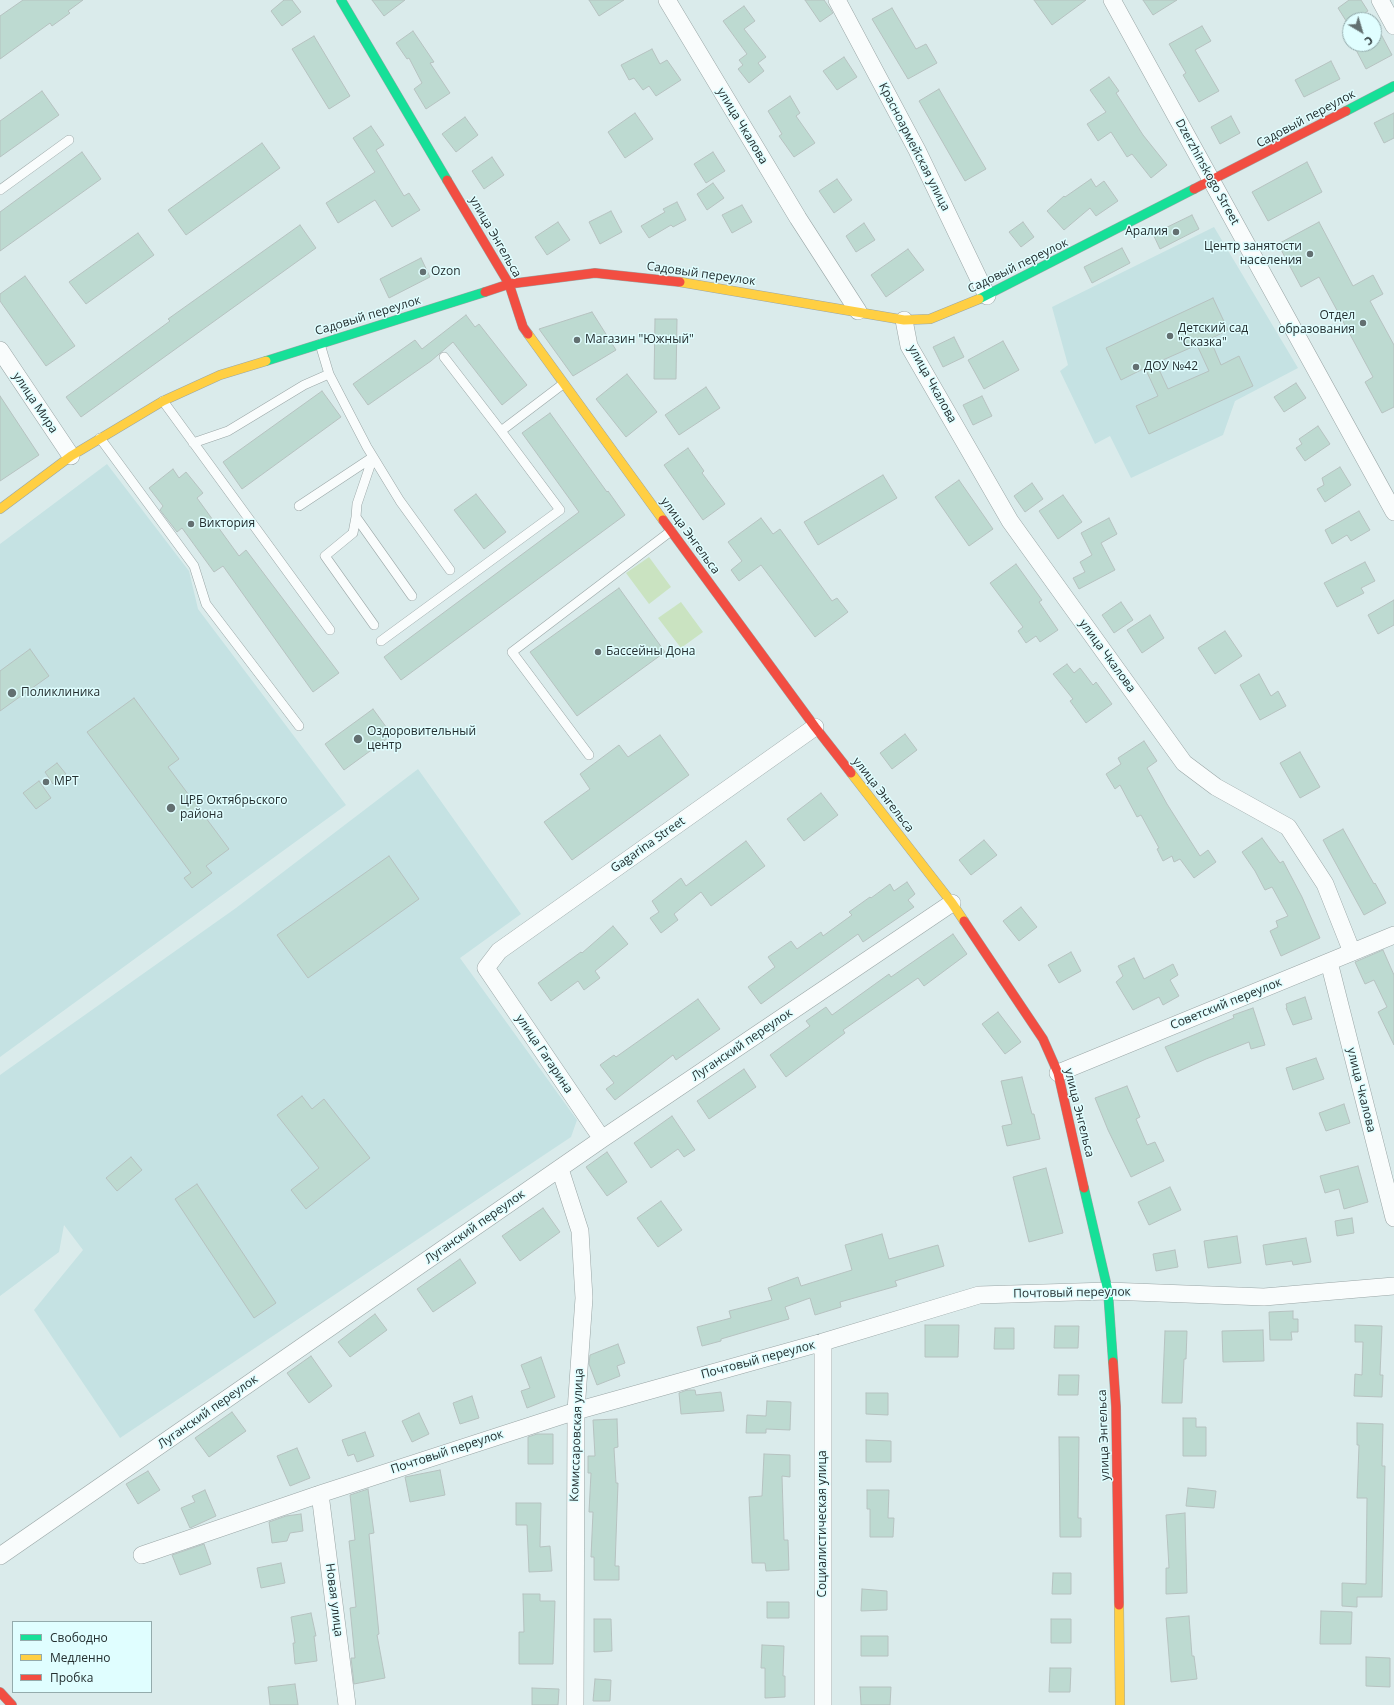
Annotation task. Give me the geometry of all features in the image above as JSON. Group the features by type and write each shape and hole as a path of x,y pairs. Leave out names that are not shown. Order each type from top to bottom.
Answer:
{"street":[{"name":"улица Энгельса","path":"340,0 509,284 523,326 563,384 815,727 952,903 1043,1039 1058,1074 1108,1292 1116,1407 1120,1705"},
{"name":"улица Чкалова","path":"667,0 798,218 858,311"},
{"name":"Красноармейская улица","path":"837,0 917,150 987,296"},
{"name":"Dzerzhinskogo Street","path":"1112,0 1394,512"},
{"path":"1380,0 1394,26"},
{"name":"Садовый переулок","path":"0,509 71,456 100,438 163,401 220,375 509,284 595,273 694,284 904,320 930,319 987,296 1394,86"},
{"name":"улица Чкалова","path":"904,320 909,346 1010,521 1184,763 1216,787 1288,827 1326,884 1352,952"},
{"name":"улица Мира","path":"0,350 71,456"},
{"name":"Gagarina Street","path":"602,1139 486,968 499,951 815,727"},
{"name":"Луганский переулок","path":"0,1556 602,1139 952,903"},
{"name":"Советский переулок","path":"1058,1074 1394,935"},
{"name":"улица Чкалова","path":"1329,962 1394,1218"},
{"name":"Комиссаровская улица","path":"560,1169 580,1231 584,1298 576,1410 575,1705"},
{"name":"Почтовый переулок","path":"142,1555 320,1494 576,1410 823,1342 979,1295 1108,1292 1264,1296 1394,1286"},
{"name":"Социалистическая улица","path":"823,1342 823,1705"},
{"name":"Новая улица","path":"320,1494 347,1705"},
{"path":"0,1692 12,1705"}],"lane":[{"path":"0,190 69,140"},
{"path":"320,344 329,374 373,456 400,501 450,570"},
{"path":"381,641 560,510 444,357"},
{"path":"193,442 228,431 304,385 329,374"},
{"path":"501,431 563,384"},
{"path":"163,401 330,630"},
{"path":"100,438 194,566 206,604 299,726"},
{"path":"299,506 373,456"},
{"path":"373,456 357,504 353,533 325,556 374,625"},
{"path":"356,517 412,596"},
{"path":"589,755 512,652 672,531"}],"shaded area":[{"name":"Детский сад \"Сказка\"","path":"1214,227 1298,368 1235,401 1223,435 1131,478 1110,436 1095,444 1060,371 1068,365 1052,307"},
{"path":"107,464 189,571 198,609 346,805 0,1057 0,544"},
{"path":"418,769 521,914 460,958 577,1120 571,1137 120,1438 34,1310 83,1250 64,1225 59,1252 0,1296 0,1075 236,908"}],"green space":[{"path":"649,557 671,587 649,604 626,573"},
{"path":"681,602 703,632 681,648 658,618"}],"building":[{"path":"23,0 83,0 68,11 70,13 52,26 50,23 0,59 0,16"},
{"path":"284,0 292,0 301,12 282,26 271,11"},
{"path":"372,0 405,0 384,16"},
{"path":"589,0 624,0 599,16"},
{"path":"805,0 824,0 833,13 820,22"},
{"path":"1034,0 1086,0 1052,25"},
{"path":"1143,0 1177,0 1153,15"},
{"path":"1349,0 1361,0 1368,11 1342,12 1342,14 1338,8"},
{"path":"744,6 755,21 744,29 766,57 758,63 764,71 749,83 738,69 743,65 739,60 747,54 723,21"},
{"path":"892,8 916,49 926,44 937,63 908,79 872,19"},
{"path":"1202,26 1211,41 1195,50 1219,91 1199,102 1183,75 1186,73 1169,44"},
{"path":"413,31 434,62 430,63 450,93 426,109 414,89 422,83 409,58 407,59 396,43"},
{"path":"314,36 350,96 329,109 292,49"},
{"path":"1382,36 1392,55 1366,69 1357,52 1382,52"},
{"path":"652,49 660,64 667,60 681,80 656,96 649,86 643,90 634,78 629,80 621,65"},
{"path":"844,57 857,77 837,90 823,71"},
{"path":"1331,61 1340,79 1304,97 1295,80"},
{"path":"1109,77 1119,91 1116,93 1143,135 1167,165 1151,178 1132,154 1127,157 1111,132 1098,141 1087,124 1106,112 1090,90"},
{"path":"939,89 986,169 965,181 919,101"},
{"path":"42,91 59,115 0,157 0,121"},
{"path":"790,96 800,113 796,116 815,143 794,157 779,136 782,134 768,111"},
{"path":"635,113 653,139 625,158 608,132"},
{"path":"1394,113 1394,138 1384,143 1374,123"},
{"path":"1231,116 1240,133 1220,144 1211,127"},
{"path":"465,117 478,135 456,152 442,134"},
{"path":"371,126 384,145 376,150 404,196 409,193 420,210 392,227 375,200 338,223 326,203 375,172 353,138"},
{"path":"262,143 280,168 186,235 168,210"},
{"path":"82,152 101,179 0,251 0,212"},
{"path":"713,152 725,171 706,183 694,164"},
{"path":"492,157 504,175 484,189 472,171"},
{"path":"1307,162 1322,192 1268,221 1252,192"},
{"path":"837,179 852,200 834,213 819,191"},
{"path":"1091,179 1096,187 1104,181 1118,201 1096,216 1090,208 1064,230 1047,211 1064,196 1065,197"},
{"path":"713,183 724,198 707,210 697,194"},
{"path":"677,202 686,220 673,227 671,225 649,238 641,226 665,212 663,209"},
{"path":"742,205 752,222 732,233 722,215"},
{"path":"611,211 622,232 600,244 589,222"},
{"name":"Аралия","path":"1192,215 1199,229 1160,249 1153,234"},
{"path":"558,222 570,240 547,255 535,237"},
{"path":"1023,222 1034,237 1021,247 1009,232"},
{"path":"1319,222 1353,286 1373,275 1383,294 1370,301 1394,345 1394,407 1382,413 1365,382 1373,377 1319,277 1301,287 1278,244"},
{"path":"864,223 875,240 856,252 846,236"},
{"path":"300,225 316,248 81,417 66,397 170,321 168,319"},
{"path":"138,233 154,255 86,304 69,282"},
{"path":"1122,248 1130,263 1092,283 1084,267"},
{"path":"908,249 924,270 886,297 871,275"},
{"path":"421,258 430,277 389,298 380,279"},
{"path":"25,276 75,346 46,366 0,301 0,294"},
{"name":"ДОУ №42","path":"1213,298 1228,330 1210,339 1221,365 1239,356 1253,386 1149,434 1136,406 1158,396 1145,368 1121,380 1106,348","holes":["1197,345 1209,371 1168,389 1156,363"]},
{"name":"Магазин \"Южный\"","path":"592,312 616,350 573,376 539,329"},
{"path":"466,315 475,327 479,324 527,385 502,405 453,342 431,361 368,405 353,384 415,340 422,349"},
{"path":"655,319 677,319 676,379 654,379"},
{"path":"954,337 964,357 943,367 933,347"},
{"path":"1003,341 1019,370 984,389 968,360"},
{"path":"627,374 657,412 626,437 596,399"},
{"path":"1296,383 1306,398 1284,412 1274,397"},
{"path":"706,387 720,408 679,435 665,415"},
{"path":"322,391 341,417 242,489 223,462"},
{"path":"0,396 39,455 0,481"},
{"path":"982,396 992,416 973,425 963,405"},
{"path":"550,413 625,515 401,680 384,657 579,512 522,433"},
{"path":"1318,426 1330,444 1305,461 1296,448 1302,444 1299,439"},
{"path":"688,448 704,471 702,473 725,504 703,520 664,465"},
{"path":"1340,467 1351,485 1325,502 1317,489 1324,485 1322,478"},
{"path":"173,469 179,478 186,472 203,493 197,498 239,556 246,550 339,673 313,692 223,566 214,572 182,528 177,532 160,510 163,506 149,488"},
{"path":"883,475 897,498 818,545 804,522"},
{"path":"959,480 993,529 969,546 935,497"},
{"path":"1032,483 1043,499 1025,512 1014,496"},
{"path":"476,494 506,532 484,549 454,510"},
{"path":"1063,495 1082,522 1058,539 1039,511"},
{"path":"1359,511 1370,530 1351,541 1347,535 1332,544 1325,530"},
{"path":"761,518 773,534 780,529 832,601 837,598 848,612 815,637 761,565 739,581 731,570 742,561 728,542"},
{"path":"1109,518 1117,534 1101,543 1115,570 1079,589 1073,578 1085,572 1080,562 1092,555 1081,533"},
{"path":"1365,562 1375,581 1361,588 1364,593 1337,607 1324,583"},
{"path":"1016,564 1042,600 1039,602 1058,630 1040,642 1036,636 1026,643 1018,631 1023,627 990,583"},
{"name":"Бассейны Дона","path":"619,588 665,652 577,716 530,652"},
{"path":"1394,600 1394,625 1378,634 1368,615"},
{"path":"1121,602 1133,620 1114,633 1102,615"},
{"path":"1150,615 1164,638 1142,653 1127,630"},
{"path":"1225,631 1242,656 1215,674 1198,648"},
{"name":"Поликлиника","path":"30,649 49,676 0,711 0,671"},
{"path":"1067,664 1074,673 1080,668 1093,685 1096,682 1112,704 1086,723 1070,701 1073,699 1053,674"},
{"path":"1259,674 1271,696 1278,691 1286,706 1260,720 1240,685"},
{"name":"ЦРБ Октябрьского района","path":"134,698 179,759 168,767 229,849 206,866 212,873 192,888 184,878 191,873 87,732"},
{"name":"Оздоровительный центр","path":"373,709 392,735 344,770 325,744"},
{"path":"905,734 917,750 892,769 880,753"},
{"path":"660,735 689,775 572,860 544,822 590,789 580,774 619,745 628,757"},
{"path":"1144,741 1157,761 1147,768 1167,804 1200,856 1208,850 1216,862 1194,878 1180,859 1174,862 1172,856 1163,861 1157,849 1159,848 1141,815 1137,817 1120,785 1115,789 1106,774 1121,764 1118,758"},
{"path":"1300,752 1320,787 1300,798 1280,763"},
{"path":"57,763 66,774 53,784 45,772"},
{"path":"39,781 51,798 36,809 23,793"},
{"path":"821,793 838,815 804,841 787,819"},
{"path":"1343,829 1386,903 1364,915 1323,840"},
{"path":"1262,838 1280,863 1283,861 1302,897 1320,938 1281,956 1270,931 1278,927 1276,921 1288,916 1272,887 1265,890 1255,871 1242,852"},
{"path":"984,840 997,855 971,875 959,860"},
{"path":"746,841 765,866 711,906 701,892 674,914 678,920 661,933 650,918 659,912 652,901 681,878 686,886"},
{"path":"389,856 419,899 308,978 277,935"},
{"path":"907,882 915,894 908,900 914,907 863,942 858,934 761,1004 748,987 775,967 768,957 791,941 797,949 821,932 823,936 852,915 849,912 890,884 894,891"},
{"path":"1021,907 1037,927 1019,941 1003,921"},
{"path":"613,926 628,944 595,971 600,978 584,990 578,981 551,1001 538,983 581,952 582,953"},
{"path":"953,934 967,954 924,986 918,978 843,1030 845,1033 786,1077 770,1055 810,1026 806,1021 826,1007 832,1015 889,974 891,977"},
{"path":"1383,950 1394,975 1394,1045 1378,1012 1387,1007 1374,980 1365,984 1355,962"},
{"path":"1071,952 1081,971 1059,983 1048,965"},
{"path":"1134,958 1144,979 1173,964 1178,975 1170,980 1179,996 1163,1005 1159,997 1133,1010 1116,982 1123,976 1118,966"},
{"path":"1305,997 1312,1019 1293,1025 1286,1008 1286,1004"},
{"path":"698,999 720,1029 676,1060 673,1055 615,1100 606,1089 614,1083 600,1065 614,1055 616,1057"},
{"path":"1253,1008 1265,1045 1251,1049 1249,1042 1177,1072 1165,1047 1234,1018 1233,1015"},
{"path":"998,1012 1021,1042 1005,1054 982,1024"},
{"path":"1316,1058 1324,1079 1293,1090 1286,1068"},
{"path":"744,1069 756,1087 709,1119 697,1101"},
{"path":"1022,1077 1032,1114 1034,1114 1040,1139 1007,1146 1002,1126 1012,1124 1001,1081"},
{"path":"1127,1086 1140,1117 1136,1119 1147,1145 1155,1142 1164,1161 1131,1177 1108,1130 1095,1098"},
{"path":"302,1096 312,1109 324,1099 370,1158 306,1209 291,1190 319,1168 277,1115"},
{"path":"1344,1104 1350,1123 1326,1131 1319,1113"},
{"path":"672,1116 695,1150 684,1157 678,1149 651,1168 634,1143"},
{"path":"607,1152 627,1182 607,1196 586,1167"},
{"path":"131,1157 142,1170 117,1191 106,1178"},
{"path":"1358,1166 1368,1202 1344,1209 1339,1189 1325,1193 1320,1176"},
{"path":"1046,1168 1063,1233 1029,1242 1013,1177"},
{"path":"197,1184 276,1303 254,1318 175,1199"},
{"path":"1170,1187 1181,1210 1149,1225 1138,1202"},
{"path":"661,1201 682,1230 658,1247 637,1218"},
{"path":"543,1208 560,1232 520,1261 502,1236"},
{"path":"1352,1218 1354,1233 1337,1236 1335,1221"},
{"path":"882,1234 889,1259 938,1245 944,1266 895,1281 897,1286 840,1302 841,1307 815,1315 810,1298 785,1307 789,1319 702,1346 697,1327 731,1318 729,1311 772,1300 768,1288 798,1277 801,1286 852,1270 845,1245"},
{"path":"1237,1236 1241,1263 1208,1268 1204,1241"},
{"path":"1306,1238 1311,1262 1293,1265 1292,1261 1266,1265 1263,1245"},
{"path":"1175,1250 1178,1267 1156,1271 1153,1254"},
{"path":"460,1259 476,1283 433,1312 417,1289"},
{"path":"1293,1311 1293,1319 1298,1319 1298,1332 1291,1332 1292,1340 1270,1340 1269,1312"},
{"path":"375,1314 387,1330 350,1357 338,1342"},
{"path":"925,1325 959,1325 958,1357 925,1357"},
{"path":"1355,1325 1382,1326 1380,1375 1383,1375 1382,1397 1354,1396 1355,1374 1362,1375 1363,1342 1355,1342"},
{"path":"1055,1326 1079,1326 1078,1348 1054,1348"},
{"path":"995,1328 1014,1328 1014,1349 994,1349"},
{"path":"1263,1330 1264,1361 1223,1362 1222,1331"},
{"path":"1165,1331 1187,1331 1182,1403 1162,1403"},
{"path":"618,1344 625,1363 617,1366 620,1376 597,1385 589,1364 590,1355"},
{"path":"311,1356 332,1386 309,1403 287,1373"},
{"path":"541,1357 555,1397 527,1408 521,1391 530,1388 521,1365"},
{"path":"1059,1375 1079,1375 1078,1395 1058,1395"},
{"path":"687,1390 695,1390 696,1395 721,1392 724,1411 681,1414 679,1393"},
{"path":"866,1393 888,1393 888,1415 866,1414"},
{"path":"472,1396 479,1418 460,1424 453,1403"},
{"path":"767,1401 791,1402 790,1430 766,1429 766,1433 746,1433 747,1415 766,1416"},
{"path":"232,1412 246,1431 209,1457 195,1438"},
{"path":"419,1413 429,1434 412,1442 402,1421"},
{"path":"1183,1418 1196,1418 1196,1427 1206,1427 1206,1456 1183,1456"},
{"path":"617,1419 618,1447 614,1448 616,1483 618,1483 615,1566 619,1566 619,1580 594,1580 594,1557 591,1557 593,1512 589,1512 591,1473 588,1473 588,1456 595,1456 593,1420"},
{"path":"1357,1423 1383,1424 1382,1466 1385,1466 1382,1597 1357,1597 1357,1607 1342,1606 1342,1583 1366,1584 1367,1498 1357,1498 1359,1445 1357,1445"},
{"path":"365,1432 374,1456 357,1462 354,1454 348,1456 342,1440"},
{"path":"537,1434 553,1434 553,1464 528,1464 528,1437"},
{"path":"1059,1437 1079,1437 1078,1518 1081,1518 1081,1537 1060,1537"},
{"path":"866,1440 891,1441 891,1462 866,1462"},
{"path":"297,1448 310,1478 290,1486 277,1456"},
{"path":"764,1454 790,1455 790,1477 782,1476 784,1540 788,1540 789,1570 766,1571 765,1563 752,1563 749,1497 762,1496"},
{"path":"440,1470 445,1495 410,1502 405,1477"},
{"path":"148,1471 160,1490 138,1504 126,1484"},
{"path":"1188,1488 1216,1491 1214,1508 1186,1506"},
{"path":"368,1489 374,1533 369,1534 379,1634 377,1635 385,1678 354,1684 351,1658 355,1658 350,1608 356,1607 349,1541 355,1540 350,1495"},
{"path":"205,1490 216,1516 190,1528 181,1508 195,1502 192,1496"},
{"path":"867,1490 889,1490 888,1518 894,1518 893,1537 870,1537 870,1509 867,1509"},
{"path":"516,1503 541,1503 540,1547 550,1546 552,1571 529,1572 527,1525 516,1525"},
{"path":"1185,1513 1187,1593 1166,1594 1166,1568 1169,1568 1166,1515"},
{"path":"301,1514 303,1531 290,1533 287,1541 272,1543 269,1522 286,1516"},
{"path":"204,1544 211,1564 180,1575 172,1555"},
{"path":"281,1563 285,1583 261,1588 257,1568"},
{"path":"1053,1573 1071,1573 1071,1594 1052,1594"},
{"path":"862,1589 887,1591 887,1610 861,1611"},
{"path":"523,1594 540,1594 540,1601 555,1601 553,1664 519,1664 519,1632 524,1632"},
{"path":"767,1602 789,1602 789,1618 767,1618"},
{"path":"1321,1611 1352,1612 1351,1644 1320,1644"},
{"path":"311,1613 316,1636 314,1636 317,1661 295,1664 293,1643 295,1643 291,1617"},
{"path":"1189,1616 1192,1656 1194,1656 1197,1679 1171,1682 1166,1618"},
{"path":"594,1619 611,1619 612,1651 594,1652"},
{"path":"1051,1619 1071,1619 1071,1643 1051,1643"},
{"path":"861,1636 888,1636 888,1656 861,1656"},
{"path":"762,1645 784,1646 783,1676 785,1676 785,1697 765,1698 765,1668 761,1668"},
{"path":"1366,1657 1390,1658 1390,1687 1366,1686"},
{"path":"1050,1668 1071,1668 1070,1692 1049,1692"},
{"path":"595,1679 611,1680 610,1701 593,1701"},
{"path":"295,1684 298,1705 270,1705 268,1687"},
{"path":"860,1687 891,1687 890,1705 861,1705"},
{"path":"532,1688 559,1689 558,1705 532,1705"}],"traffic: fast":[{"path":"341,0 447,180"},
{"path":"1346,111 1394,86"},
{"path":"979,299 1194,189"},
{"path":"266,361 485,292"},
{"path":"1084,1188 1108,1291 1113,1362"}],"traffic: slow":[{"path":"680,282 904,320 930,319 979,299"},
{"path":"528,334 663,520"},
{"path":"0,509 71,456 163,401 220,375 266,361"},
{"path":"851,773 952,903 964,921"},
{"path":"1119,1605 1120,1705"}],"traffic: jam":[{"path":"1194,189 1346,111"},
{"path":"447,180 509,284 523,327 528,334"},
{"path":"485,292 509,284 595,273 680,282"},
{"path":"663,520 815,727 851,773"},
{"path":"964,921 1043,1039 1058,1073 1084,1188"},
{"path":"1113,1362 1116,1407 1119,1605"},
{"path":"0,1692 12,1705"}],"place":[{"name":"Аралия","path":"1176,232"},
{"name":"Центр занятости населения","path":"1310,254"},
{"name":"Ozon","path":"423,272"},
{"name":"Отдел образования","path":"1363,323"},
{"name":"Детский сад \"Сказка\"","path":"1170,336"},
{"name":"Магазин \"Южный\"","path":"577,340"},
{"name":"ДОУ №42","path":"1136,367"},
{"name":"Виктория","path":"191,524"},
{"name":"Бассейны Дона","path":"598,652"},
{"name":"Поликлиника","path":"12,693"},
{"name":"Оздоровительный центр","path":"358,739"},
{"name":"МРТ","path":"46,782"},
{"name":"ЦРБ Октябрьского района","path":"171,808"}]}
